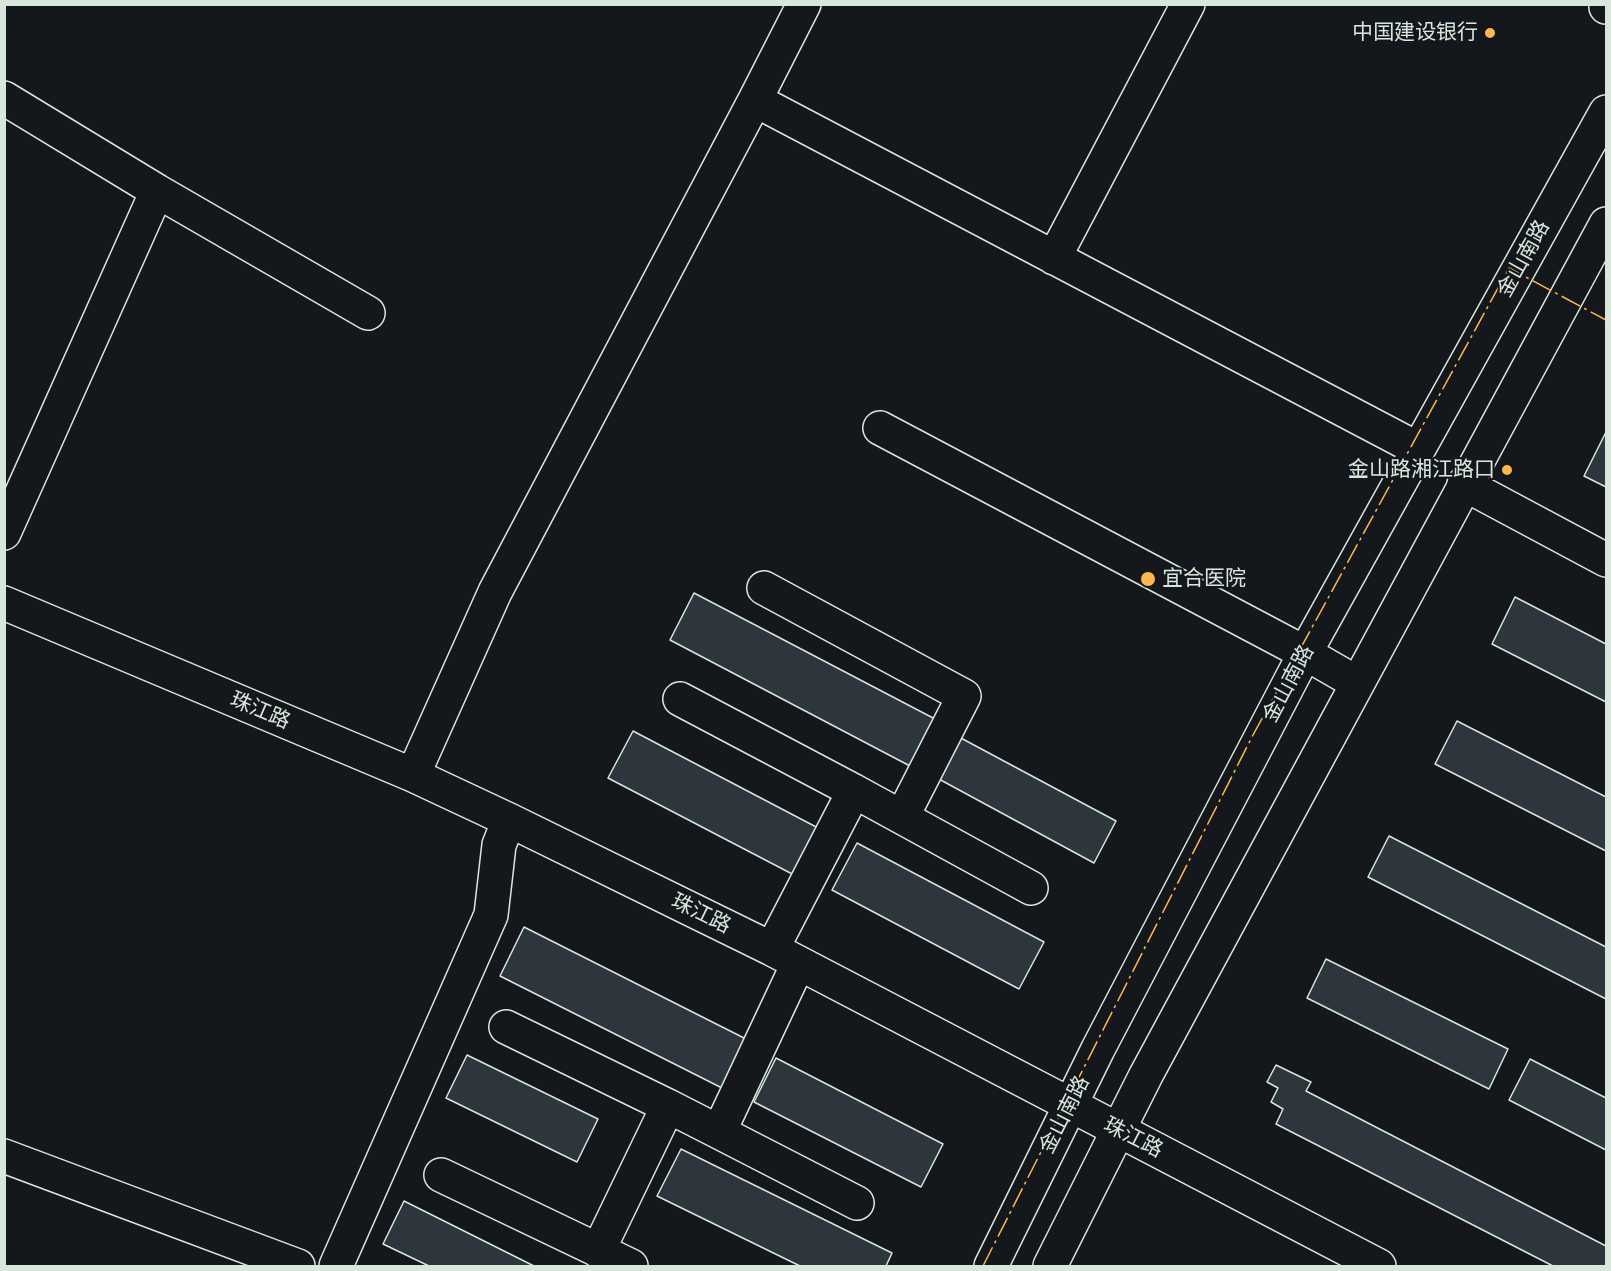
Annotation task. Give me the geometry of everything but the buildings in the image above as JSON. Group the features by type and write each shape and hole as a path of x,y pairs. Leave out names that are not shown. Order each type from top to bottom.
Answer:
{"street":[{"path":"413,775 495,592 804,4"},
{"path":"1054,258 1188,4"},
{"path":"4,98 157,191 368,313"},
{"path":"754,100 1418,449"},
{"name":"金山南路","path":"991,1266 1070,1106 1305,653 1605,112"},
{"path":"4,533 157,191"},
{"path":"1050,1266 1117,1130 1606,224"},
{"path":"880,428 1305,653 1357,683"},
{"path":"1464,484 1606,560"},
{"path":"764,588 964,696 902,817"},
{"name":"珠江路","path":"4,603 413,775 509,820 785,956 1379,1266"},
{"path":"680,699 854,790 1031,888"},
{"path":"718,1132 785,956 854,790"},
{"path":"336,1266 490,915 499,845 509,820"},
{"path":"506,1027 668,1106 857,1203"},
{"path":"598,1251 668,1106"},
{"path":"4,1156 284,1264"},
{"path":"441,1175 631,1266"}],"power":[{"path":"983,1266 1253,735 1509,268 1606,320"}],"place":[{"name":"中国建设银行","path":"1490,33"},
{"name":"金山路湘江路口","path":"1507,470"},
{"name":"宜合医院","path":"1148,579"}]}
